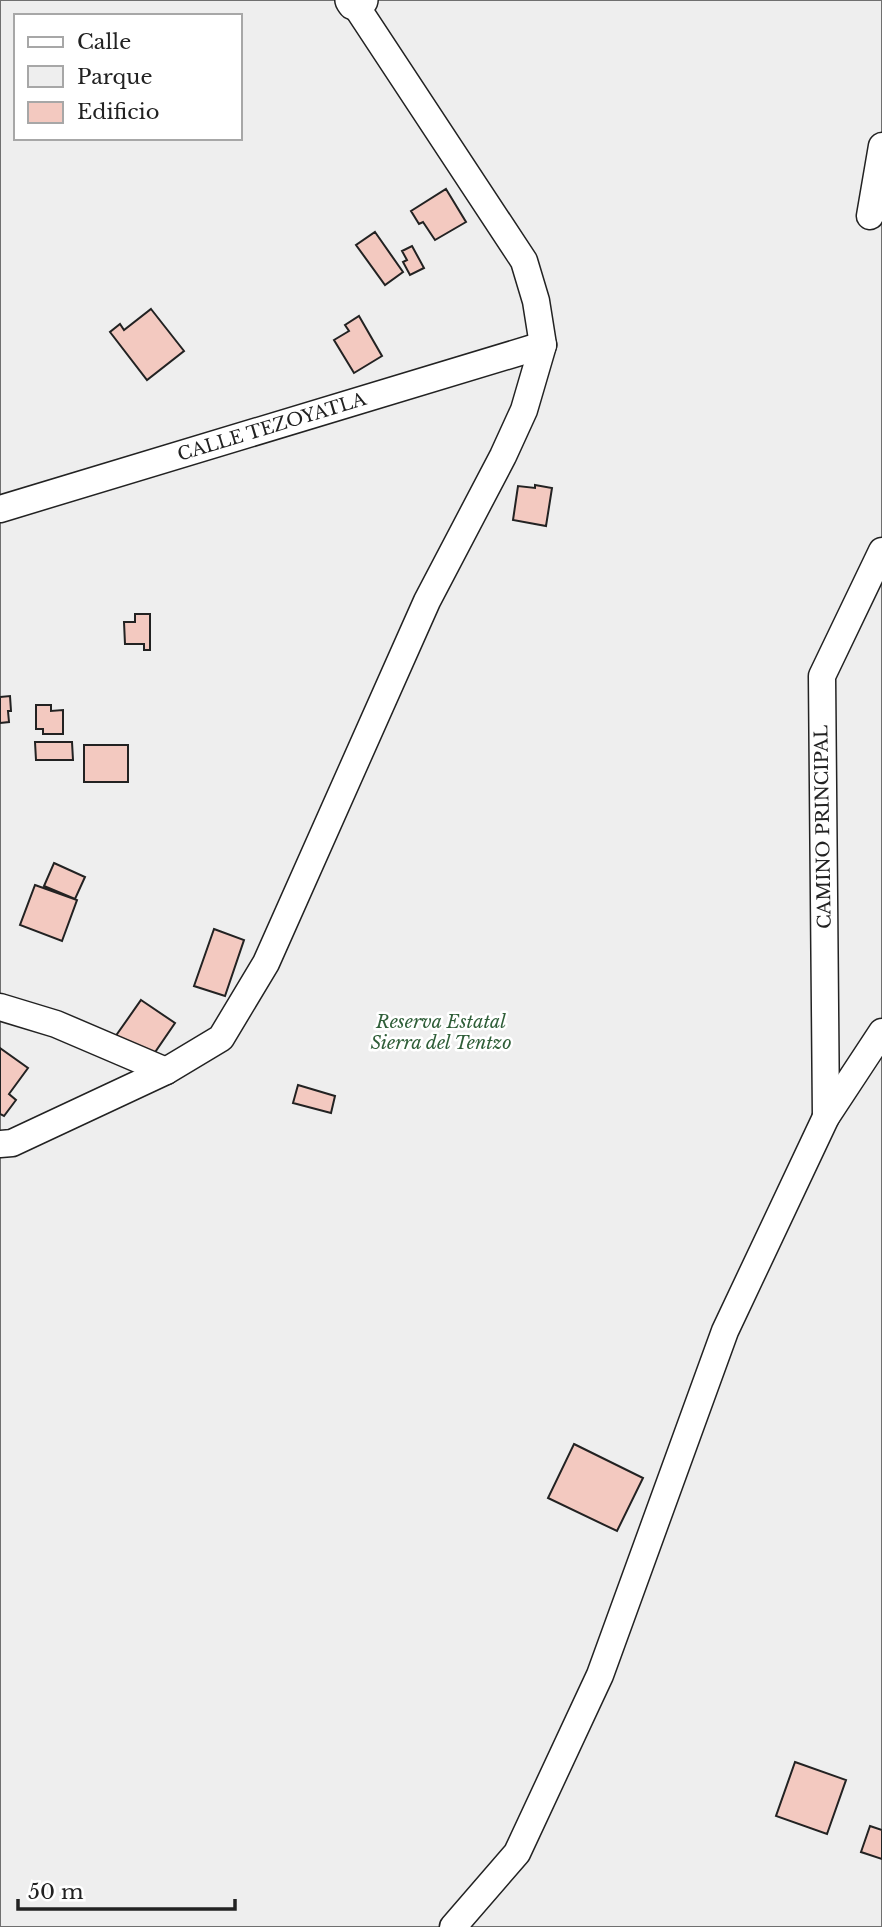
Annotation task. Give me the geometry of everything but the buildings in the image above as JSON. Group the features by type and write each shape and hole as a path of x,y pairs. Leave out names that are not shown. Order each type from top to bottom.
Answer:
{"street":[{"path":"0,1144 12,1143 166,1071 222,1038 266,963 428,601 524,410 543,345 536,301 524,261 356,1"},
{"path":"870,216 882,146"},
{"name":"CALLE TEZOYATLA","path":"0,509 543,345"},
{"name":"CAMINO PRINCIPAL","path":"826,1117 822,676 882,551"},
{"path":"0,1007 56,1024 166,1071"},
{"path":"453,1927 517,1853 600,1675 725,1331 826,1117 882,1032"}],"green space":[{"name":"Reserva Estatal Sierra del Tentzo","path":"0,0 882,0 882,1927 0,1927"}]}
